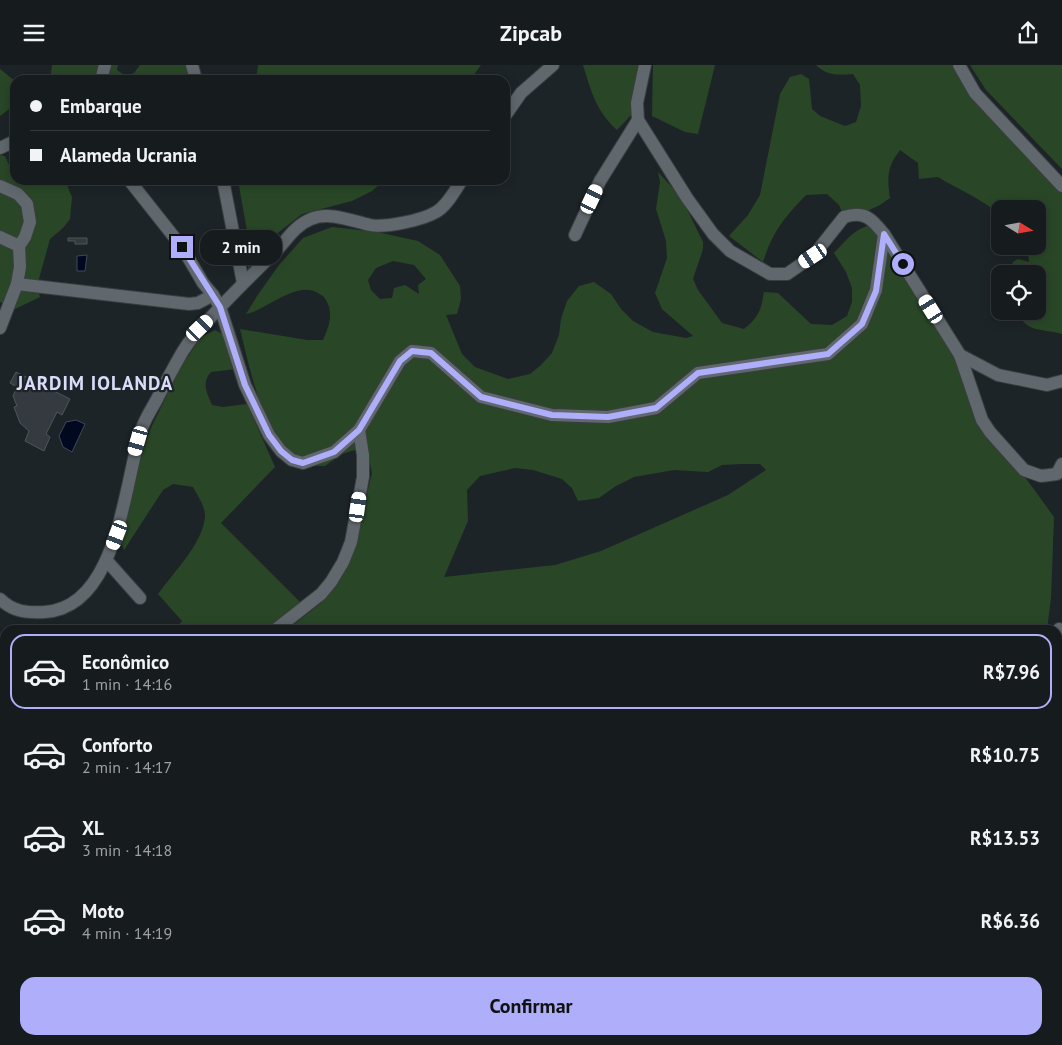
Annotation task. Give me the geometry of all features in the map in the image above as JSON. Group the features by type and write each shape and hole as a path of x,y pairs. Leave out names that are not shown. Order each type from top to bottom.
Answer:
{"street":[{"path":"510,109 522,93 553,65"},
{"path":"645,65 637,103 638,121 687,198 713,234 730,251 770,274 787,274 813,256 844,217 863,215 873,221 884,234 960,355 982,420 990,433 1024,470 1042,477 1057,474 1062,464"},
{"path":"959,65 975,93 1062,186"},
{"path":"575,235 600,181 638,121"},
{"path":"133,185 182,247 203,283 220,307 245,385 269,435 281,451 292,460 303,463 334,452 359,430 400,361 412,351 431,353 481,397 552,415 608,417 656,408 698,373 828,354 862,324 876,291 884,234"},
{"path":"224,185 243,283"},
{"path":"0,599 17,611 28,613 51,611 72,604 89,588 107,561 117,535 143,425 184,349 200,328 278,248 292,231 311,219 327,216 373,225 393,224 419,219 436,212 446,203 459,185"},
{"path":"0,186 18,193 27,204 30,221 25,237 19,246 20,267 17,284 0,328"},
{"path":"0,237 19,246"},
{"path":"17,284 189,304 198,303 213,295"},
{"path":"960,355 998,375 1047,385 1062,381"},
{"path":"281,625 321,594 343,563 351,542 363,477 363,455 359,430"},
{"path":"107,561 140,597"}],"green space":[{"path":"52,65 118,65 117,70 124,75 51,75"},
{"path":"140,65 188,65 191,75 129,75 134,73"},
{"path":"258,65 481,65 474,75 257,75"},
{"path":"583,65 638,65 639,70 632,114 617,130 599,108"},
{"path":"653,65 715,65 698,134 685,132 652,116"},
{"path":"816,65 953,65 1062,193 1062,334 1035,329 1022,320 1046,320 1046,265 1012,265 1018,259 1029,262 1028,255 1046,255 1046,200 991,200 991,208 938,177 919,179 918,163 900,150 890,167 888,184 890,198 880,205 846,221 839,205 827,194 806,195 780,225 763,262 729,236 748,215 760,195 780,94 790,77 801,74 809,79 812,109 820,116 845,126 856,122 861,106 860,85 853,74 829,73"},
{"path":"970,65 1062,65 1062,169 986,90"},
{"path":"0,69 10,77 10,109 0,116"},
{"path":"0,155 5,156 10,167 10,185 67,185 72,197 70,219 50,239 37,286 40,297 15,309 0,302"},
{"path":"658,172 681,197 703,242 703,249 693,279 698,290 722,323 744,329 753,321 758,313 764,292 778,293 811,324 832,325 847,316 852,302 852,288 846,272 834,253 858,230 878,223 910,263 951,348 983,431 1025,477 1054,517 1051,598 1048,625 293,625 321,603 345,571 353,550 372,473 368,454 358,449 342,454 325,466 316,466 294,457 281,444 262,407 240,329 307,340 323,340 329,325 330,310 324,297 309,290 291,293 246,314 279,265 303,238 332,227 377,232 418,241 440,255 460,286 461,299 457,314 446,315 462,354 475,367 508,379 530,374 552,353 559,335 561,319 567,301 579,286 594,282 611,294 621,309 633,321 653,332 686,338 693,336 662,309 655,293 667,258 666,241 656,209 660,182","holes":["393,261 414,265 426,279 418,285 419,294 405,285 394,288 392,298 380,299 371,290 368,280 376,268","760,464 766,470 728,495 601,551 555,565 444,577 468,521 467,490 480,476 515,468 533,470 562,479 572,488 578,501 599,498 616,486 634,477 674,470 708,472 722,465"]},
{"path":"239,185 379,185 372,191 352,201 302,214 274,236 248,269 247,231"},
{"path":"215,330 226,336 236,369 211,372 208,376 206,388 212,405 223,407 247,404 275,467 221,523 300,602 274,625 179,625 182,621 158,594 194,546 204,525 204,508 193,487 173,484 163,490 124,550 121,543 137,469 150,430 179,370 201,337"}],"water":[{"path":"87,255 85,271 77,271 77,256"},
{"path":"76,420 85,424 72,452 63,447 59,436 66,422"}],"building":[{"path":"68,238 87,238 87,244 75,244 75,241 68,241"},
{"path":"16,372 70,399 62,415 57,412 46,434 50,437 44,451 25,441 29,431 20,423 14,407 17,406 13,396 17,387 10,383"}],"district":[{"name":"JARDIM IOLANDA","path":"95,383"}],"route":[{"path":"182,247 203,283 220,307 245,385 269,435 281,451 292,460 303,463 334,452 359,430 400,361 412,351 431,353 481,397 552,415 608,417 656,408 698,373 828,354 862,324 876,291 884,234 903,264"}]}
